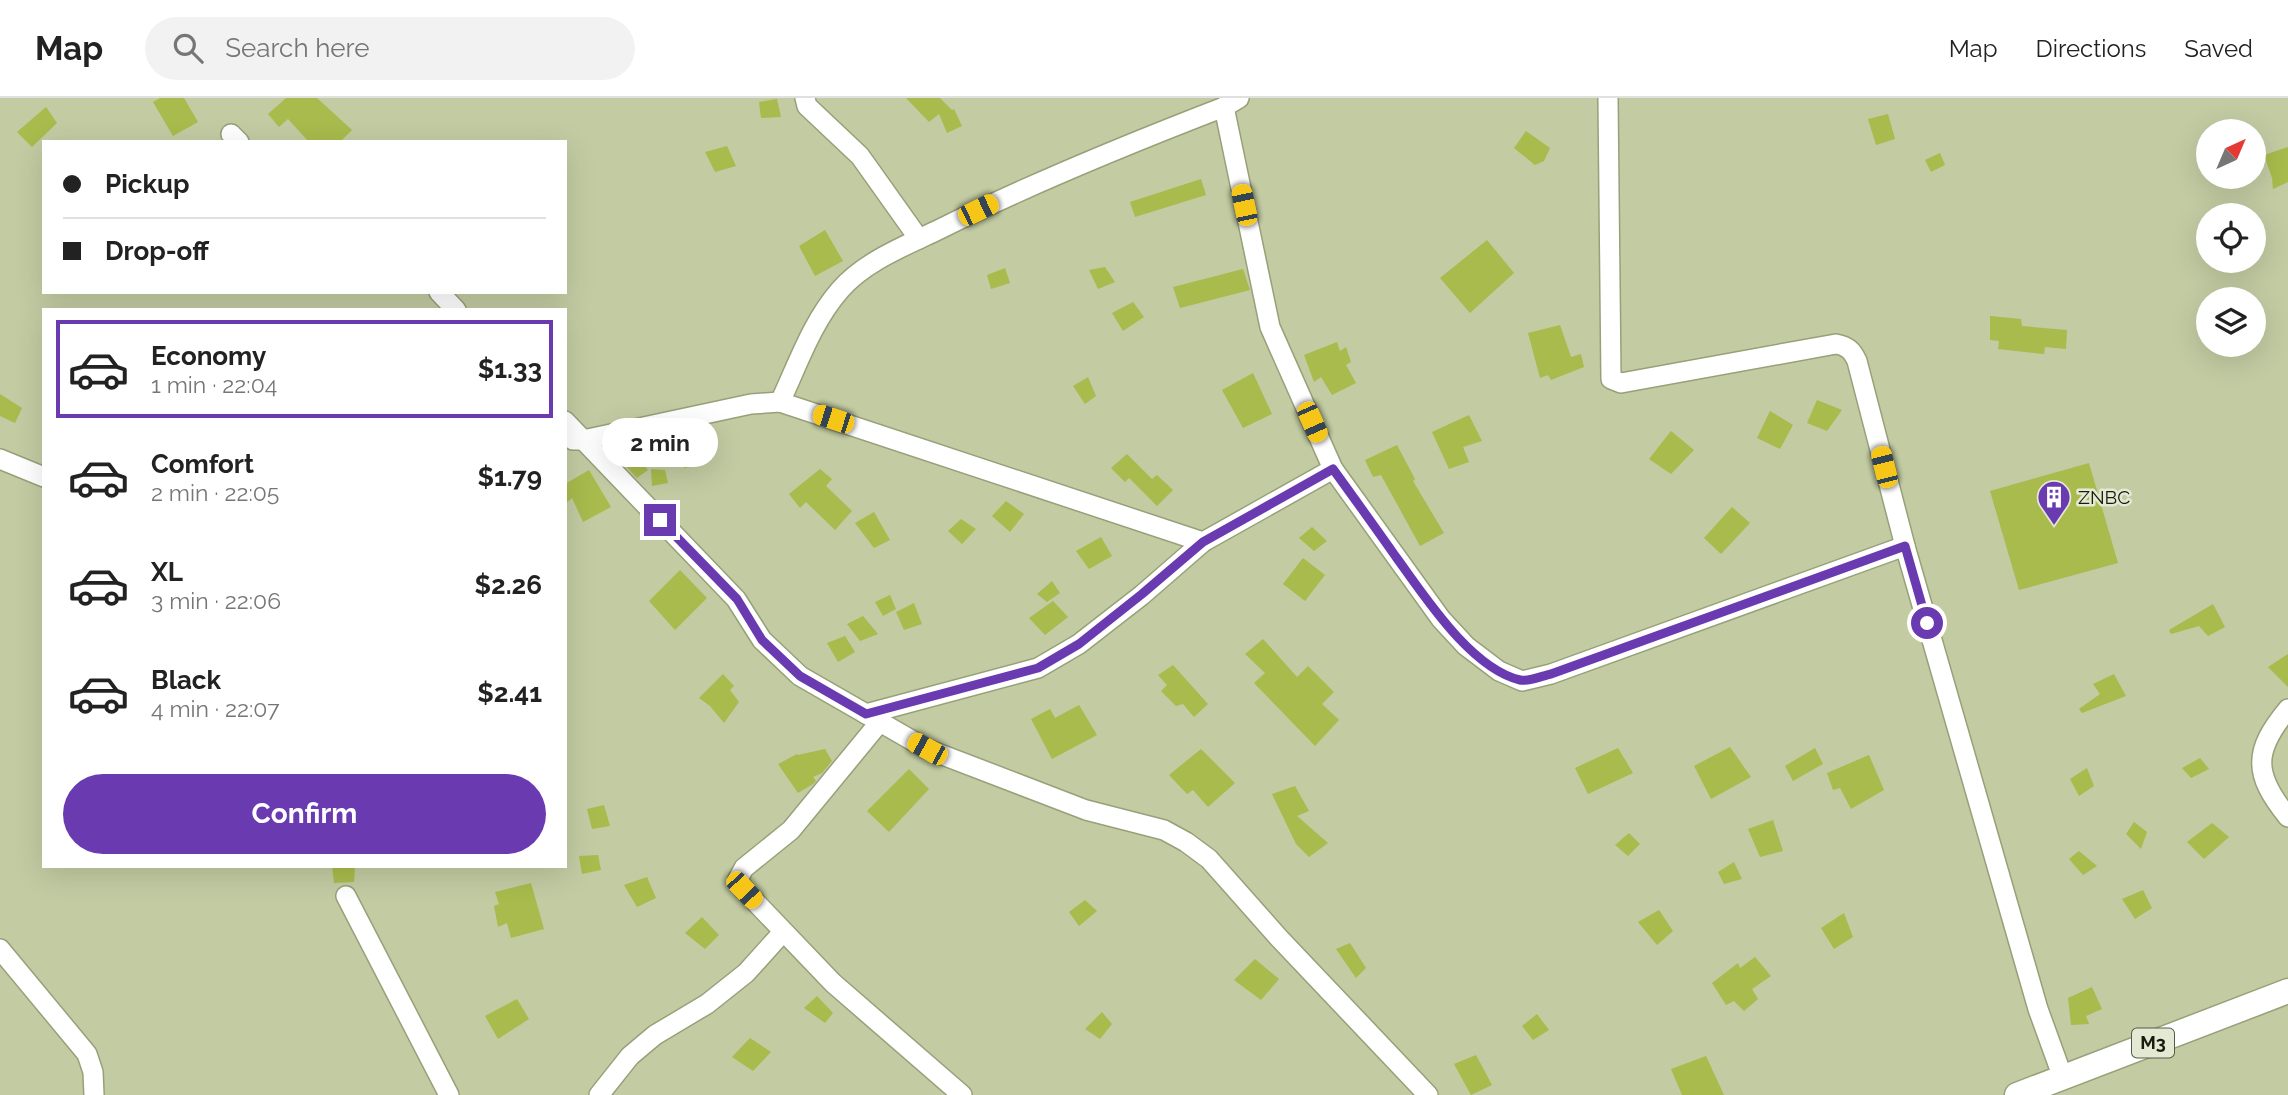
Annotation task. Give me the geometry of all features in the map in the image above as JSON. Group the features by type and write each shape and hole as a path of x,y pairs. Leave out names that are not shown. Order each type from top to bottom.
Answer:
{"main road":[{"name":"M3","path":"2017,1095 2288,991"}],"street":[{"path":"805,98 807,106 860,156 919,239"},
{"path":"1608,98 1611,379 1621,383 1836,344 1846,346 1852,351 2038,1009 2063,1078"},
{"path":"780,402 821,314 842,288 870,265 998,200 1231,102 1270,327 1333,469 1441,619 1466,646 1499,671 1522,681 1551,674 1905,546"},
{"path":"441,294 454,308"},
{"path":"574,440 751,404 780,402 1203,542"},
{"path":"574,440 737,599 762,640 800,676 927,749 1086,810 1164,830 1209,859 1279,938 1428,1095"},
{"path":"0,459 42,476"},
{"path":"962,1095 833,983 744,890 738,878 744,868 791,830 873,718 1038,668 1079,644 1203,542 1333,469"},
{"path":"2288,709 2263,745 2261,761 2267,785 2288,817"},
{"path":"346,896 449,1095"},
{"path":"599,1095 630,1056 655,1035 708,1004 746,973 783,932"},
{"path":"0,950 87,1054 93,1072 94,1095"}],"building":[{"path":"160,98 184,98 198,122 173,136 153,102"},
{"path":"286,98 317,98 352,130 342,140 307,140 288,119 279,127 268,114"},
{"path":"906,98 940,98 954,109 962,126 947,133 939,114 929,122"},
{"path":"777,99 781,117 761,118 759,102"},
{"path":"46,107 57,123 32,147 17,132"},
{"path":"1888,114 1895,139 1876,145 1868,119"},
{"path":"1526,131 1550,148 1544,161 1535,165 1514,148"},
{"path":"727,146 736,166 715,172 705,152"},
{"path":"2288,147 2288,182 2273,189 2266,161 2266,154"},
{"path":"1940,153 1945,165 1931,172 1925,160"},
{"path":"1201,179 1206,195 1135,217 1130,202"},
{"path":"825,230 843,261 815,276 799,246"},
{"path":"1487,240 1514,273 1470,313 1440,278"},
{"path":"1105,267 1115,282 1098,289 1089,270"},
{"path":"1005,268 1010,283 991,289 987,275"},
{"path":"1243,269 1250,290 1180,308 1173,287"},
{"path":"1133,302 1144,317 1123,331 1112,313"},
{"path":"1990,316 2021,319 2022,326 2067,330 2066,349 2045,347 2044,354 1998,349 1999,341 1990,340"},
{"path":"1560,325 1571,357 1581,354 1584,367 1551,380 1548,375 1540,378 1528,333"},
{"path":"1337,342 1340,351 1346,347 1351,362 1346,365 1356,383 1332,395 1321,377 1314,382 1304,355"},
{"path":"1253,373 1272,414 1243,428 1222,390"},
{"path":"1088,377 1096,396 1085,404 1073,386"},
{"path":"0,394 22,408 15,423 0,416"},
{"path":"1817,400 1842,410 1827,431 1807,423"},
{"path":"1770,411 1793,425 1780,449 1757,438"},
{"path":"1469,415 1482,441 1463,447 1469,462 1449,469 1432,432"},
{"path":"1671,431 1694,450 1671,474 1649,459"},
{"path":"1397,445 1415,479 1413,481 1444,533 1420,546 1381,475 1373,477 1365,460"},
{"path":"702,447 703,465 684,468 681,450"},
{"path":"630,449 648,470 637,478 618,458"},
{"path":"1127,454 1152,479 1157,475 1173,490 1157,506 1129,478 1125,482 1111,468"},
{"name":"ZNBC","path":"2089,463 2118,563 2019,590 1990,491"},
{"path":"651,469 665,470 668,483 652,486"},
{"path":"820,469 832,479 826,486 852,511 835,530 806,502 800,508 789,494"},
{"path":"589,470 611,507 583,522 572,498 567,502 567,483"},
{"path":"1006,501 1024,514 1010,532 992,516"},
{"path":"1732,507 1750,523 1721,554 1704,538"},
{"path":"874,512 890,540 874,548 855,523"},
{"path":"961,519 976,529 962,544 948,531"},
{"path":"1312,527 1327,541 1314,551 1299,538"},
{"path":"1101,537 1112,556 1089,569 1076,551"},
{"path":"1303,558 1325,575 1305,601 1283,584"},
{"path":"680,570 707,598 675,630 649,601"},
{"path":"1052,581 1060,593 1047,602 1037,594"},
{"path":"890,595 896,609 883,616 875,602"},
{"path":"1053,601 1068,617 1045,635 1029,618"},
{"path":"914,603 922,624 904,630 896,612"},
{"path":"2213,604 2225,627 2208,636 2199,626 2171,634 2169,630"},
{"path":"863,616 878,634 860,641 847,624"},
{"path":"845,636 855,652 838,662 827,643"},
{"path":"1263,639 1297,677 1308,666 1334,692 1322,704 1339,720 1315,746 1254,683 1265,673 1245,654"},
{"path":"2288,654 2288,687 2268,667"},
{"path":"1173,665 1208,704 1194,717 1183,704 1176,706 1161,691 1167,685 1158,675"},
{"path":"723,674 734,686 730,690 739,702 724,723 710,706 699,698"},
{"path":"2114,674 2126,696 2082,713 2079,709 2100,694 2093,684"},
{"path":"1079,705 1097,735 1052,759 1031,719 1050,709 1055,718"},
{"path":"1730,747 1751,777 1711,799 1694,766"},
{"path":"1618,748 1633,773 1588,794 1575,768"},
{"path":"1815,748 1823,764 1793,781 1785,766"},
{"path":"825,749 832,761 822,773 813,777 816,781 813,784 798,793 778,764 797,754"},
{"path":"1201,749 1235,783 1208,807 1193,790 1187,794 1169,775"},
{"path":"1869,755 1884,790 1851,809 1840,788 1833,790 1827,773"},
{"path":"2200,758 2209,769 2191,778 2182,768"},
{"path":"2087,768 2094,786 2079,796 2070,779"},
{"path":"909,769 929,789 889,832 867,811"},
{"path":"1295,786 1309,811 1297,816 1328,843 1309,857 1296,844 1272,794"},
{"path":"604,805 610,826 592,829 587,809"},
{"path":"1773,820 1783,851 1760,857 1748,829"},
{"path":"2134,822 2147,832 2141,849 2126,834"},
{"path":"2212,823 2229,837 2204,859 2187,842"},
{"path":"1629,833 1640,844 1628,856 1615,845"},
{"path":"2079,851 2097,866 2083,875 2069,859"},
{"path":"598,855 601,870 582,874 579,856"},
{"path":"1734,862 1742,879 1724,884 1718,872"},
{"path":"332,868 355,868 354,882 334,883"},
{"path":"647,877 656,898 637,907 624,885"},
{"path":"531,883 544,929 511,938 507,923 498,927 494,906 499,904 495,892"},
{"path":"2143,890 2152,908 2135,919 2122,899"},
{"path":"1085,900 1097,911 1079,926 1069,912"},
{"path":"1659,910 1673,931 1657,945 1638,922"},
{"path":"1844,913 1853,937 1834,949 1821,928"},
{"path":"702,917 719,935 705,949 685,933"},
{"path":"1350,943 1366,968 1356,978 1336,949"},
{"path":"1755,957 1771,976 1752,989 1758,999 1744,1011 1734,1001 1726,1005 1712,983 1738,963 1740,968"},
{"path":"1255,959 1279,979 1261,1000 1234,980"},
{"path":"2092,987 2102,1009 2086,1016 2089,1024 2071,1025 2068,998"},
{"path":"817,996 833,1013 825,1023 804,1008"},
{"path":"517,999 529,1019 498,1039 485,1016"},
{"path":"1102,1012 1112,1024 1100,1039 1085,1029"},
{"path":"1537,1014 1549,1030 1533,1040 1522,1026"},
{"path":"750,1038 771,1052 753,1071 732,1057"},
{"path":"1476,1055 1492,1085 1471,1095 1454,1064"},
{"path":"1706,1056 1724,1095 1682,1095 1671,1069"}],"place":[{"name":"ZNBC","path":"2054,527"}],"route":[{"path":"660,520 737,599 762,640 800,676 866,714 1038,668 1079,644 1203,542 1333,469 1441,619 1466,646 1499,671 1522,681 1551,674 1905,546 1927,623"}]}
